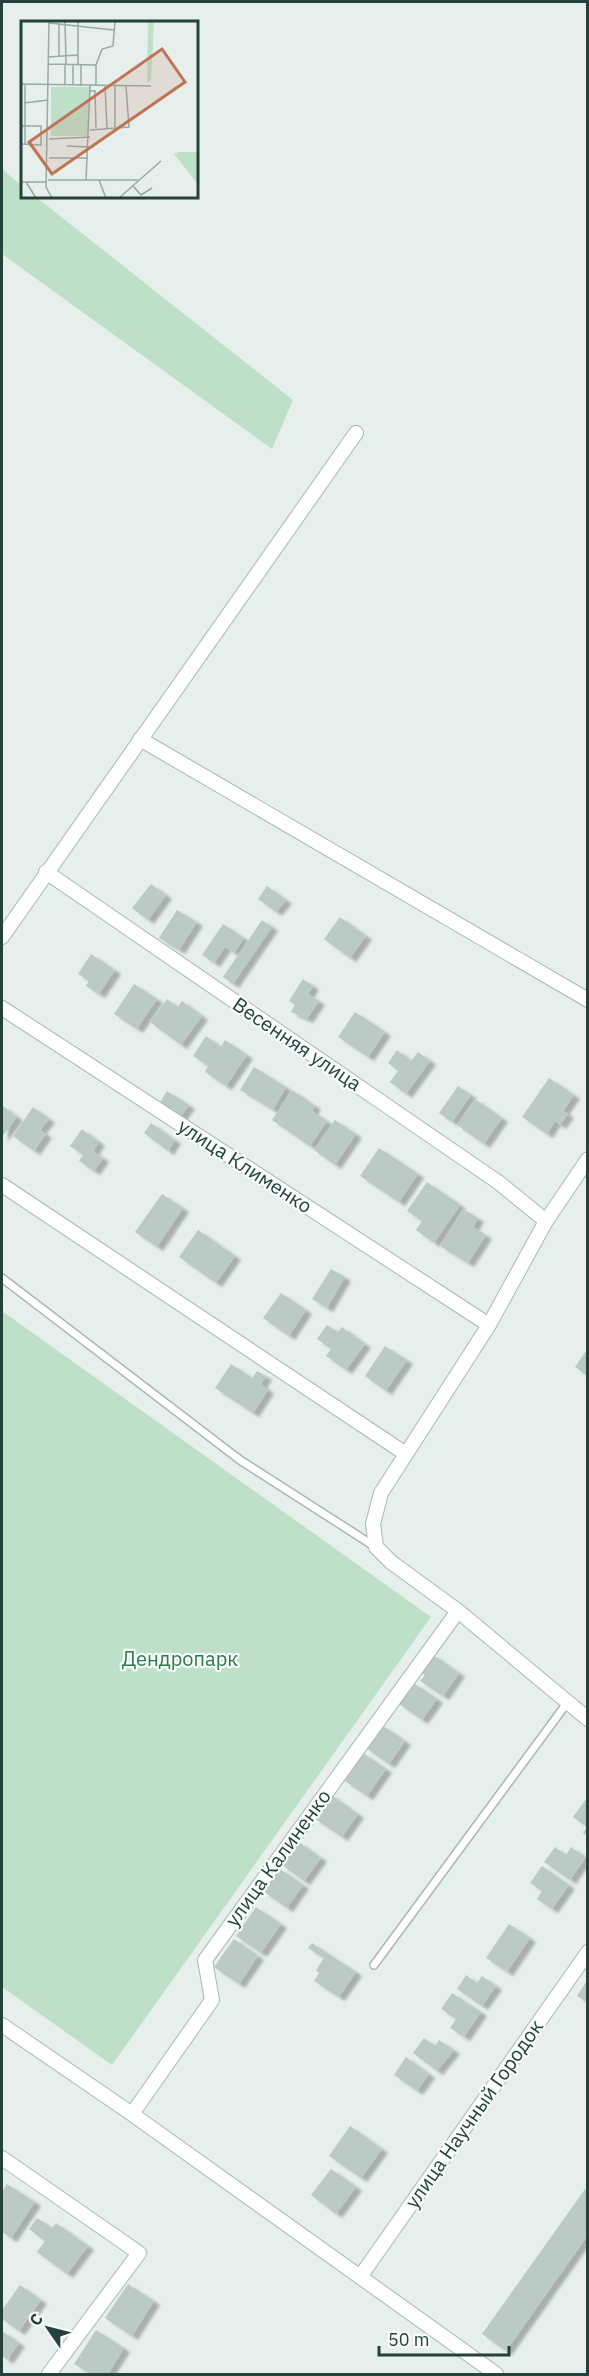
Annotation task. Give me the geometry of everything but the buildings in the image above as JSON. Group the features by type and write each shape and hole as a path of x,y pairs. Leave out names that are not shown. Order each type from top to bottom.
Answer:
{"street":[{"path":"2,937 356,433"},
{"path":"140,739 588,1000"},
{"name":"Весенняя улица","path":"46,872 498,1182 546,1221"},
{"name":"улица Клименко","path":"2,1008 489,1325"},
{"path":"588,1160 546,1221 489,1325 381,1493 373,1524 376,1547 391,1562 458,1611 588,1719"},
{"path":"2,1185 405,1454"},
{"name":"улица Калиненко","path":"132,2114 212,2000 205,1960 458,1611"},
{"name":"улица Научный Городок","path":"360,2277 588,1952"},
{"path":"2,2025 132,2114 496,2374"},
{"path":"2,2158 139,2253 49,2374"}],"lane":[{"path":"2,1278 240,1461 376,1547"},
{"path":"374,1965 567,1703"}],"green space":[{"path":"2,169 21,185 21,198 37,198 293,400 272,449 2,254"},
{"name":"Дендропарк","path":"2,1311 431,1617 112,2065 2,1987"}]}
